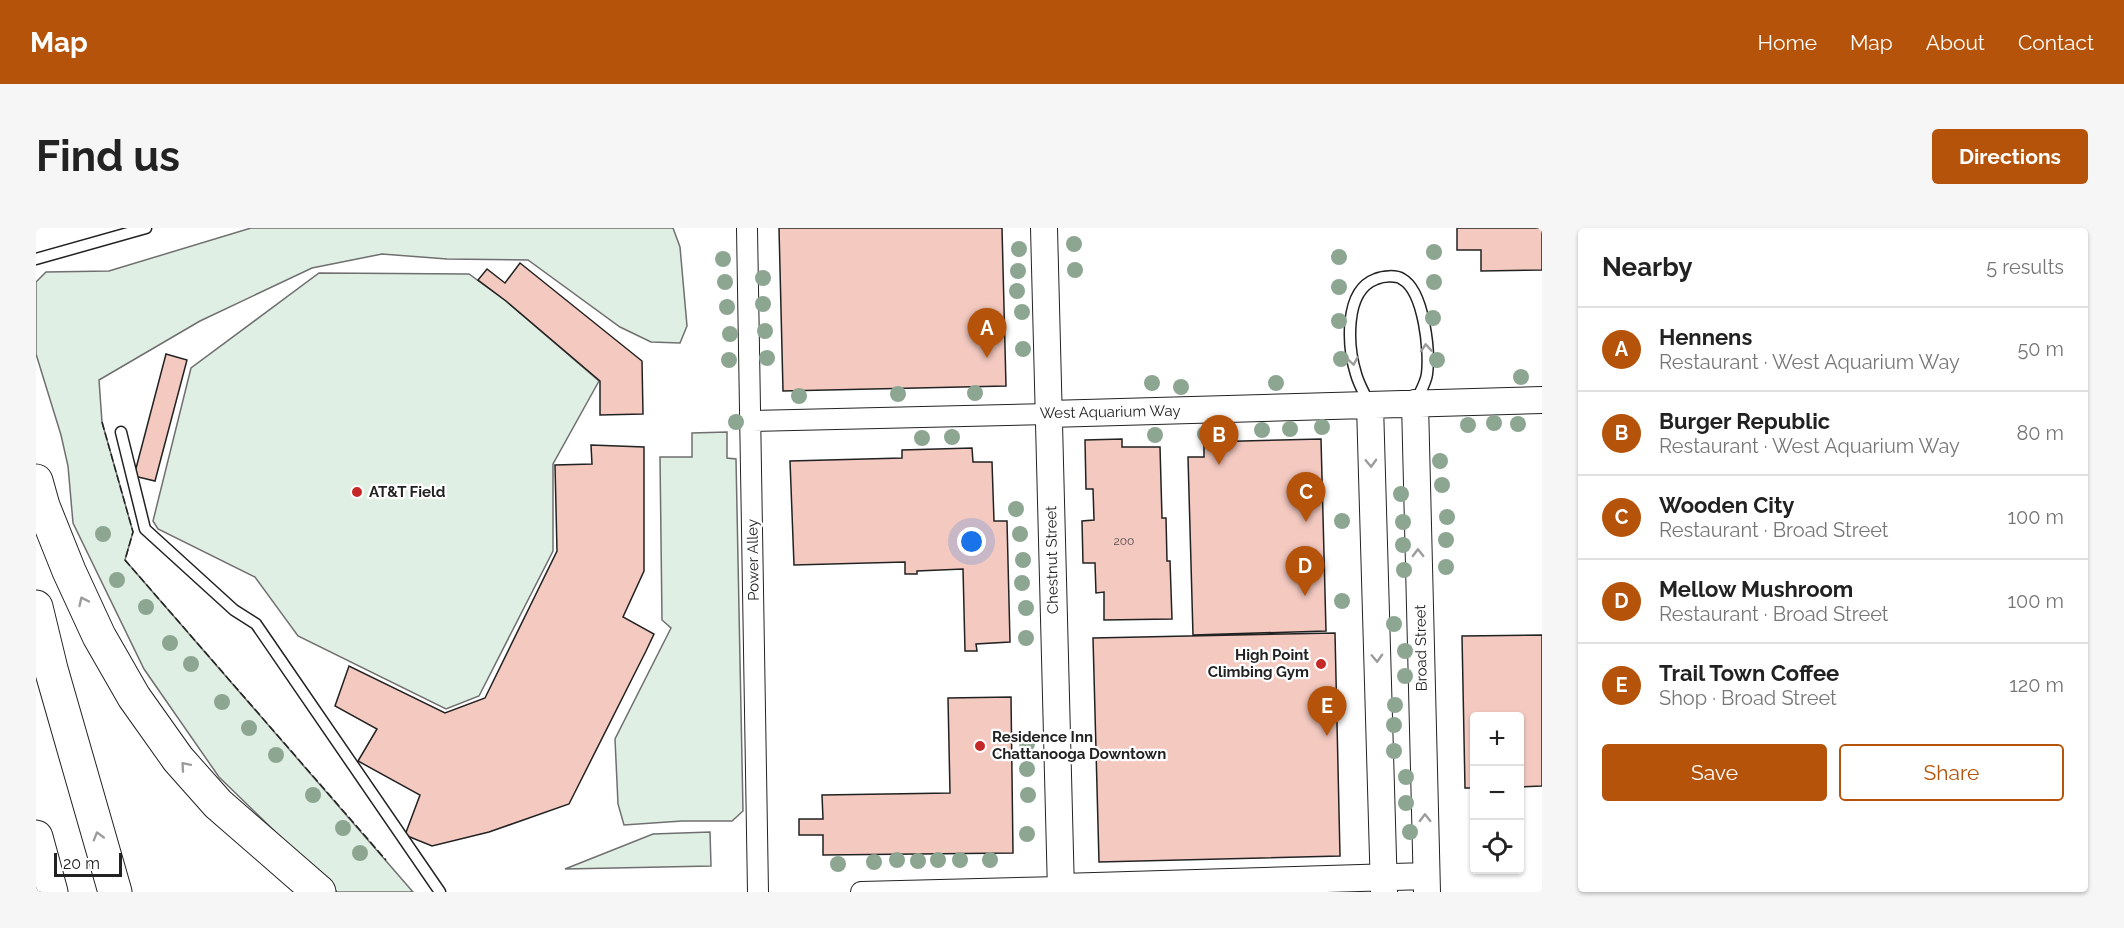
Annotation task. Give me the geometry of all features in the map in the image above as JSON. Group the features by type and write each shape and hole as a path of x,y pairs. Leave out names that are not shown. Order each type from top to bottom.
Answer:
{"highway":[{"path":"36,481 69,572 99,636 128,687 178,759 218,804 289,892"},
{"path":"36,607 51,669 115,892"},
{"path":"218,804 319,892"},
{"path":"36,837 51,892"}],"street":[{"name":"Power Alley","path":"747,228 758,892"},
{"name":"Chestnut Street","path":"1044,228 1061,890"},
{"name":"West Aquarium Way","path":"751,421 1542,400"},
{"name":"Broad Street","path":"1415,404 1426,884"},
{"path":"1370,405 1383,885"},
{"path":"861,892 1426,884"}],"lane":[{"path":"36,259 147,228"},
{"path":"1370,405 1353,363 1350,334 1352,312 1354,300 1363,287 1374,279 1386,276 1402,278 1413,289 1424,322 1428,375 1415,404"},
{"path":"121,432 145,529 234,610 256,624 440,892"}],"green space":[{"path":"251,228 673,228 680,247 687,326 680,343 651,342 620,327 528,260 447,259 382,254 312,268 200,321 99,380 102,422 133,532 125,560 413,892 337,892 219,777 144,669 73,523 68,466 36,354 36,282 46,272 109,271"},
{"name":"AT&T Field","path":"319,273 469,274 506,301 599,381 553,464 553,551 479,696 446,709 298,636 255,577 158,529 153,521 191,368"},
{"path":"727,432 727,458 736,459 743,811 732,821 682,821 624,825 618,804 615,739 671,628 662,620 660,457 692,457 692,433"},
{"path":"710,832 711,866 565,869 653,834"}],"building":[{"path":"779,228 1002,228 1006,386 783,391"},
{"path":"1457,228 1542,228 1542,270 1481,271 1481,250 1457,250"},
{"path":"520,263 642,361 643,414 600,415 600,381 478,280 487,269 505,283"},
{"path":"166,354 187,360 155,481 134,476"},
{"path":"1122,439 1122,447 1160,447 1162,518 1166,518 1172,619 1104,620 1104,592 1096,593 1095,563 1083,563 1082,521 1094,520 1093,489 1086,489 1085,440"},
{"path":"1321,439 1326,631 1193,635 1188,457 1204,457 1204,442"},
{"path":"591,445 644,447 644,571 623,617 654,634 646,651 569,804 489,832 432,846 405,835 420,795 358,761 377,729 335,706 349,666 445,713 485,698 557,551 555,465 592,464"},
{"path":"972,448 973,462 992,462 994,521 1007,521 1010,642 976,644 977,651 965,651 963,569 917,571 917,574 905,574 905,562 794,565 790,461 902,458 902,450"},
{"path":"1335,633 1340,856 1099,862 1093,638"},
{"path":"1542,635 1542,786 1524,787 1524,712 1470,712 1470,788 1465,788 1462,636"},
{"name":"Residence Inn Chattanooga Downtown","path":"1011,697 1013,853 823,855 823,835 799,835 799,819 823,819 822,795 950,793 948,698"}],"fence":[{"path":"102,422 133,532 125,560 386,860"}],"place":[{"name":"Hennens","path":"987,358"},
{"name":"Burger Republic","path":"1219,465"},
{"name":"AT&T Field","path":"357,492"},
{"name":"Wooden City","path":"1306,522"},
{"name":"Mellow Mushroom","path":"1305,596"},
{"name":"High Point Climbing Gym","path":"1321,664"},
{"name":"Trail Town Coffee","path":"1327,736"},
{"name":"Residence Inn Chattanooga Downtown","path":"980,746"}]}
